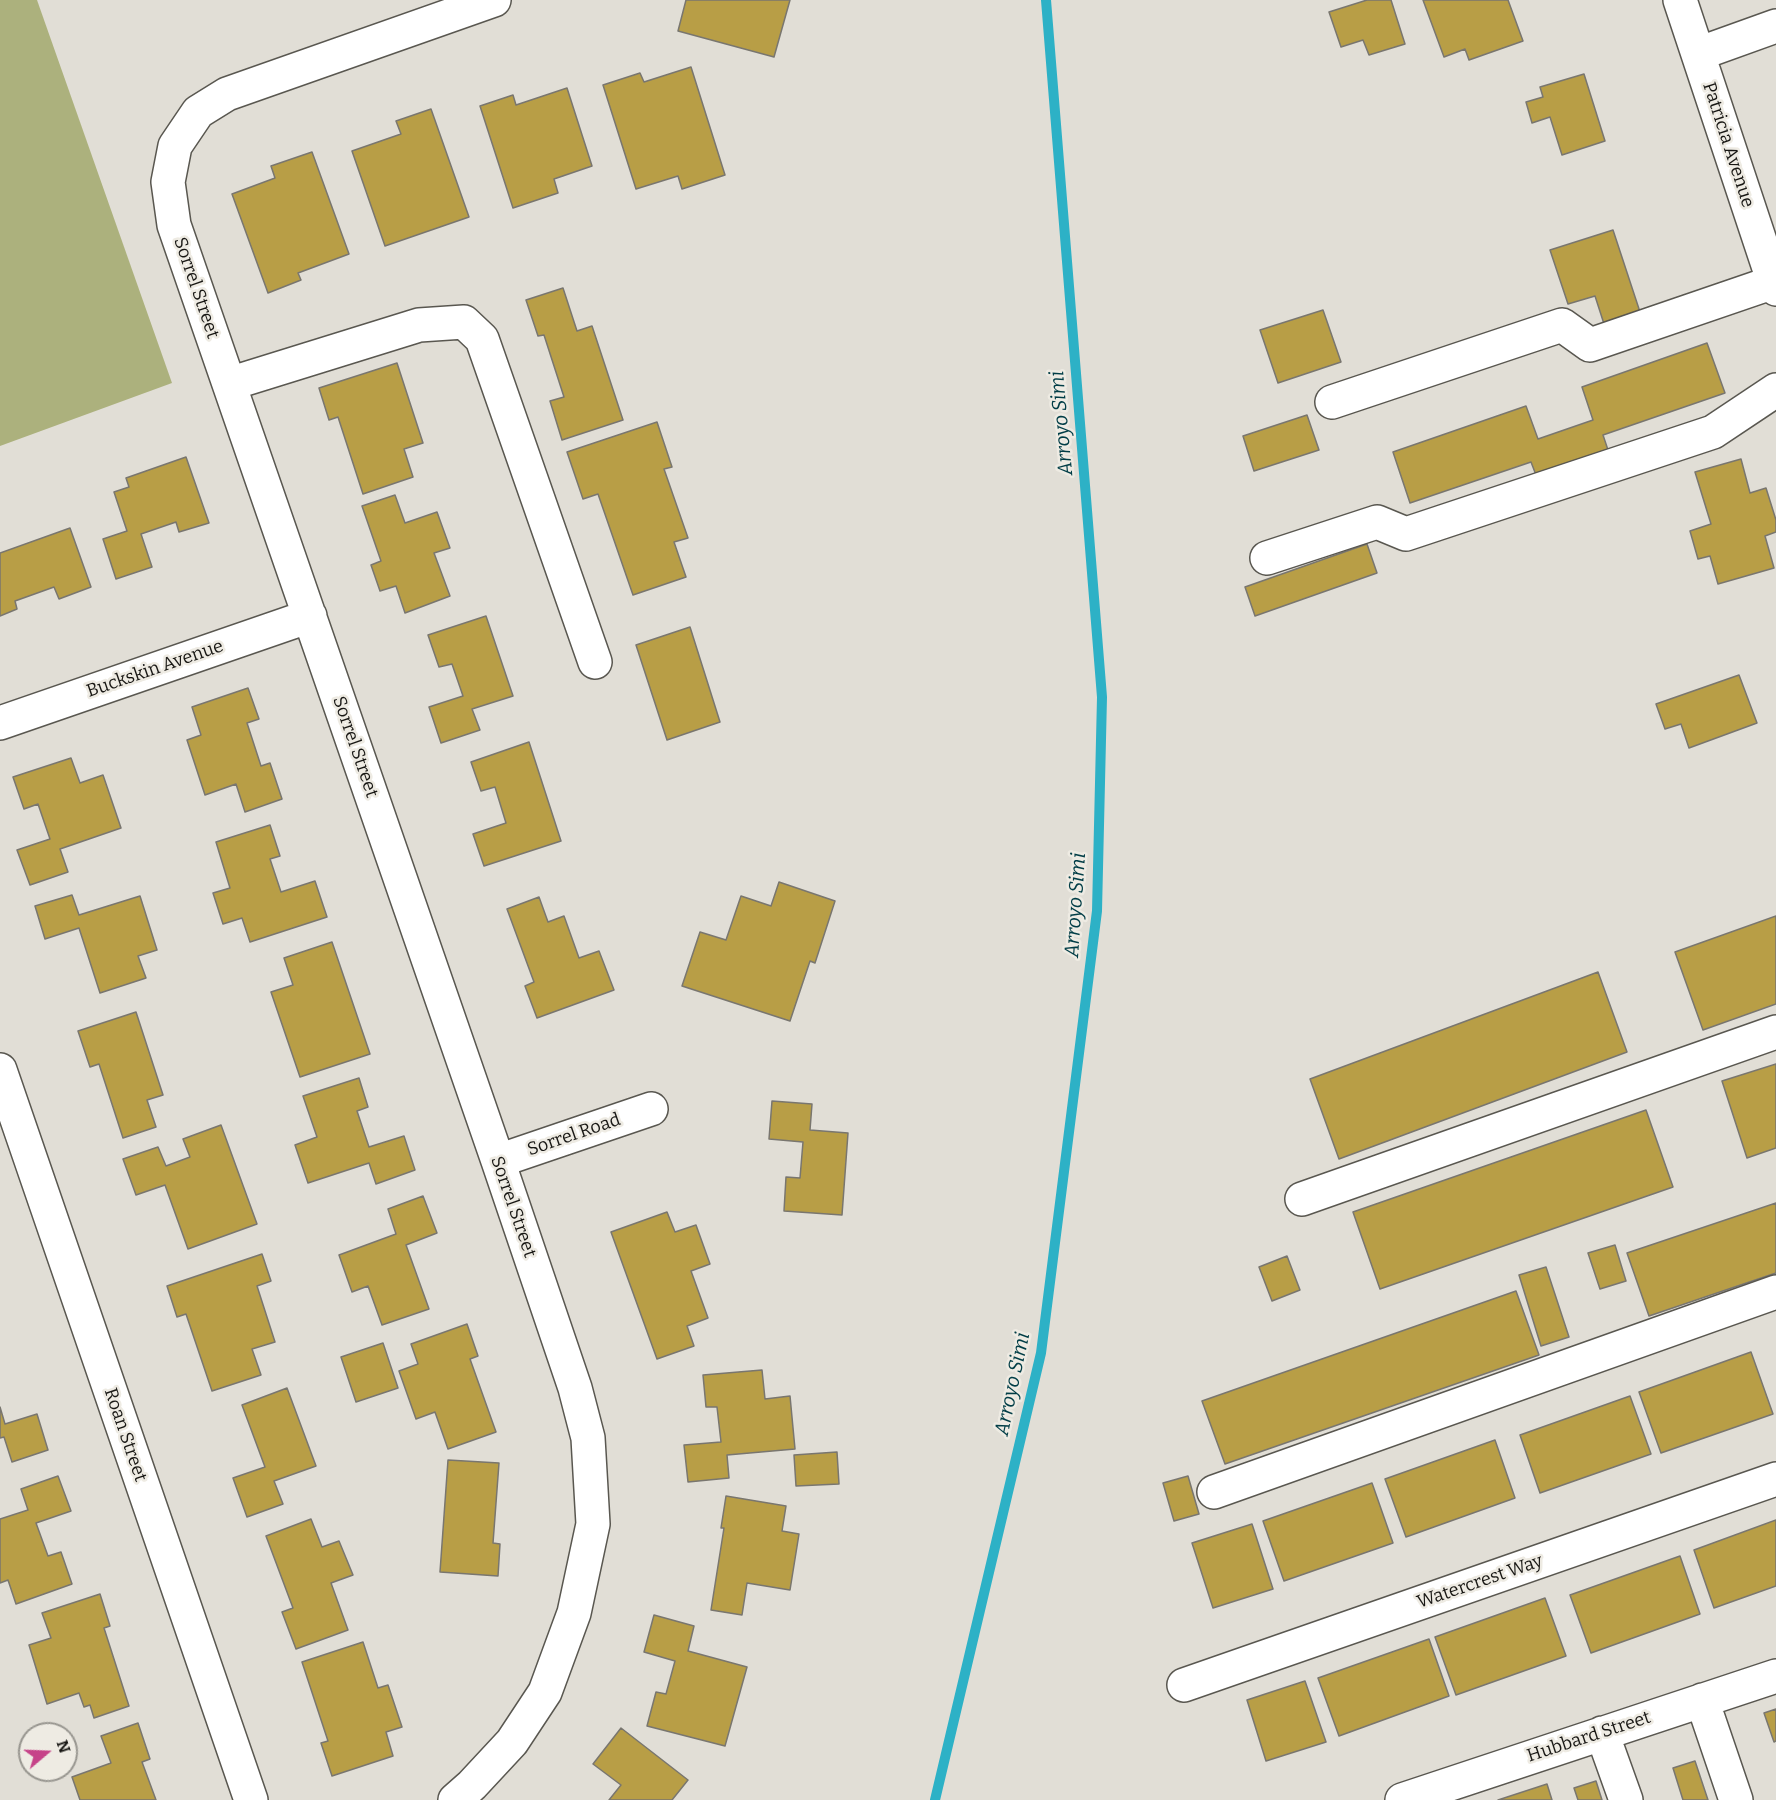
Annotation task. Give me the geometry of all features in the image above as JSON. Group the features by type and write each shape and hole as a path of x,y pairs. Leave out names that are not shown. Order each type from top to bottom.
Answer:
{"street":[{"name":"Sorrel Street","path":"455,1800 512,1742 545,1692 574,1613 593,1524 588,1438 575,1388 498,1161 174,225 168,182 175,146 198,112 227,94 494,0"},
{"name":"Patricia Avenue","path":"1680,0 1775,286"},
{"path":"1698,54 1776,26"},
{"path":"1332,402 1562,325 1590,345 1775,286"},
{"path":"229,384 419,325 464,322 482,339 596,662"},
{"path":"1267,558 1377,522 1406,534 1713,432 1776,390"},
{"name":"Buckskin Avenue","path":"0,723 310,616"},
{"path":"1302,1199 1776,1032"},
{"name":"Roan Street","path":"0,1070 251,1800"},
{"name":"Sorrel Road","path":"498,1161 651,1109"},
{"path":"1214,1492 1776,1292"},
{"name":"Watercrest Way","path":"1184,1685 1776,1479"},
{"name":"Hubbard Street","path":"1402,1800 1776,1676"},
{"path":"1702,1700 1736,1800"},
{"path":"1602,1732 1626,1800"}],"green space":[{"path":"0,0 37,0 172,383 0,446"}],"building":[{"path":"686,0 790,0 774,57 678,31"},
{"path":"1367,0 1391,0 1405,44 1369,55 1363,40 1341,47 1329,12"},
{"path":"1423,0 1508,0 1523,41 1469,60 1465,49 1444,57"},
{"path":"691,67 725,175 682,189 678,176 636,189 603,85 640,73 644,82"},
{"path":"1584,74 1605,141 1562,155 1550,117 1532,123 1526,102 1543,97 1540,87"},
{"path":"567,88 592,166 554,179 558,193 513,208 480,106 513,95 516,105"},
{"path":"431,109 469,217 385,246 352,151 401,134 396,121"},
{"path":"312,152 349,254 298,273 301,280 268,293 232,194 275,178 271,166"},
{"path":"1613,230 1641,315 1605,327 1595,296 1568,304 1550,250"},
{"path":"563,288 577,331 592,326 623,420 562,440 550,401 564,397 544,335 538,336 526,300"},
{"path":"1323,310 1341,362 1278,383 1260,330"},
{"path":"1707,343 1725,393 1603,435 1608,450 1536,475 1531,462 1410,503 1393,452 1526,406 1538,439 1593,420 1582,387"},
{"path":"397,363 423,443 404,449 413,477 363,494 338,417 329,420 319,388"},
{"path":"1307,415 1319,450 1254,471 1243,436"},
{"path":"657,422 672,467 664,469 688,538 674,542 686,577 633,595 598,494 583,499 567,452"},
{"path":"186,457 209,523 179,532 176,522 141,534 152,567 116,579 103,539 127,531 114,492 129,487 126,478"},
{"path":"1741,459 1750,493 1766,488 1776,520 1776,532 1765,536 1774,568 1718,584 1710,556 1698,559 1690,531 1711,524 1695,472"},
{"path":"395,495 405,523 437,512 450,548 434,553 450,596 405,613 396,586 380,591 371,565 381,561 362,506"},
{"path":"70,528 91,587 59,599 54,587 15,601 17,609 0,616 0,553"},
{"path":"1367,544 1377,573 1255,616 1245,587"},
{"path":"486,616 513,696 472,709 480,730 441,743 429,707 463,696 452,664 439,667 428,635"},
{"path":"690,627 720,722 667,740 636,645"},
{"path":"1739,675 1757,723 1689,748 1681,724 1665,729 1656,704"},
{"path":"248,688 259,719 247,723 261,766 270,763 282,799 245,812 236,784 205,795 187,740 201,735 192,707"},
{"path":"529,742 561,841 484,866 473,834 506,823 495,787 481,791 471,762"},
{"path":"71,758 80,783 103,775 121,828 60,849 68,872 30,885 17,850 50,839 38,804 24,809 13,777"},
{"path":"270,825 280,856 270,859 281,892 315,881 327,917 250,942 242,918 223,924 213,893 230,888 216,842"},
{"path":"779,882 835,901 815,963 810,961 790,1021 682,986 700,932 726,940 741,896 771,906"},
{"path":"72,895 79,915 140,896 157,950 138,956 146,978 100,993 79,928 45,939 35,906"},
{"path":"539,897 548,922 564,916 579,958 599,951 614,990 537,1018 525,986 534,982 507,909"},
{"path":"1776,916 1776,1004 1703,1030 1675,952"},
{"path":"332,942 370,1054 300,1077 271,992 293,985 284,958"},
{"path":"1598,972 1627,1052 1339,1159 1310,1079"},
{"path":"136,1012 163,1095 147,1100 156,1127 123,1138 99,1064 90,1067 78,1031"},
{"path":"1776,1064 1776,1148 1747,1158 1722,1081"},
{"path":"359,1078 368,1107 357,1111 369,1147 404,1136 415,1170 376,1184 369,1163 308,1183 295,1145 317,1137 303,1096"},
{"path":"772,1101 812,1104 810,1130 848,1133 842,1215 784,1211 786,1177 800,1178 803,1142 769,1139"},
{"path":"1646,1110 1673,1187 1380,1289 1353,1212"},
{"path":"221,1125 257,1224 188,1249 165,1185 136,1195 123,1159 158,1147 166,1166 190,1157 183,1139"},
{"path":"423,1196 437,1233 406,1245 429,1309 382,1325 368,1286 352,1292 339,1255 396,1234 388,1209"},
{"path":"1776,1203 1776,1273 1649,1316 1627,1253"},
{"path":"667,1212 675,1232 696,1225 710,1264 691,1271 708,1318 687,1326 694,1346 657,1359 611,1232"},
{"path":"1615,1245 1626,1281 1600,1289 1588,1253"},
{"path":"262,1254 271,1281 257,1286 275,1342 252,1349 261,1375 212,1391 186,1314 177,1317 167,1286"},
{"path":"1287,1256 1300,1290 1272,1301 1259,1267"},
{"path":"1546,1267 1569,1337 1541,1346 1519,1275"},
{"path":"1516,1291 1539,1355 1225,1464 1202,1401"},
{"path":"467,1324 478,1356 470,1359 496,1432 448,1449 435,1412 416,1419 399,1371 418,1364 411,1344"},
{"path":"383,1343 398,1388 356,1402 341,1357"},
{"path":"1751,1352 1773,1414 1661,1453 1639,1392"},
{"path":"762,1370 765,1399 790,1396 795,1449 727,1455 729,1478 688,1482 684,1445 721,1442 717,1407 706,1407 703,1375"},
{"path":"287,1388 316,1466 274,1481 283,1504 247,1517 233,1478 265,1467 242,1405"},
{"path":"1630,1396 1651,1454 1540,1493 1520,1435"},
{"path":"0,1407 5,1424 37,1414 48,1450 12,1462 4,1437 0,1438"},
{"path":"1495,1440 1515,1498 1406,1537 1385,1479"},
{"path":"837,1452 839,1484 796,1486 794,1455"},
{"path":"448,1460 499,1463 493,1543 500,1544 498,1576 440,1572"},
{"path":"58,1476 71,1511 36,1523 48,1556 61,1552 72,1584 16,1604 8,1580 0,1583 0,1519 28,1510 21,1489"},
{"path":"1188,1476 1199,1514 1174,1521 1163,1483"},
{"path":"1372,1483 1393,1543 1284,1581 1263,1521"},
{"path":"726,1496 786,1506 782,1531 799,1534 790,1590 747,1583 742,1615 711,1610 724,1528 721,1528"},
{"path":"311,1519 322,1547 339,1541 353,1575 331,1583 348,1630 296,1649 282,1612 293,1608 266,1536"},
{"path":"1776,1520 1776,1586 1714,1608 1694,1550"},
{"path":"1252,1524 1273,1589 1213,1608 1192,1543"},
{"path":"1680,1556 1700,1614 1591,1653 1570,1595"},
{"path":"100,1594 110,1626 104,1628 129,1706 94,1718 90,1705 84,1707 79,1693 47,1704 29,1645 51,1638 42,1613"},
{"path":"1545,1598 1566,1656 1456,1695 1435,1637"},
{"path":"654,1615 694,1626 688,1651 747,1667 725,1746 647,1726 656,1692 666,1694 675,1661 644,1652"},
{"path":"1429,1639 1449,1696 1339,1736 1318,1678"},
{"path":"363,1642 378,1688 388,1685 402,1727 386,1732 393,1756 332,1776 321,1743 328,1741 302,1662"},
{"path":"1305,1681 1326,1742 1266,1761 1247,1700"},
{"path":"1776,1709 1776,1741 1774,1742 1764,1713"},
{"path":"138,1723 150,1759 142,1762 156,1800 80,1800 74,1782 78,1782 78,1775 111,1763 101,1736"},
{"path":"621,1728 688,1780 672,1800 609,1800 621,1785 593,1764"},
{"path":"1695,1761 1708,1800 1683,1800 1673,1768"},
{"path":"1596,1781 1602,1800 1578,1800 1574,1788"},
{"path":"1547,1784 1552,1800 1498,1800"}],"waterway":[{"name":"Arroyo Simi","path":"935,1800 1041,1353 1097,911 1102,697 1046,0"}]}
